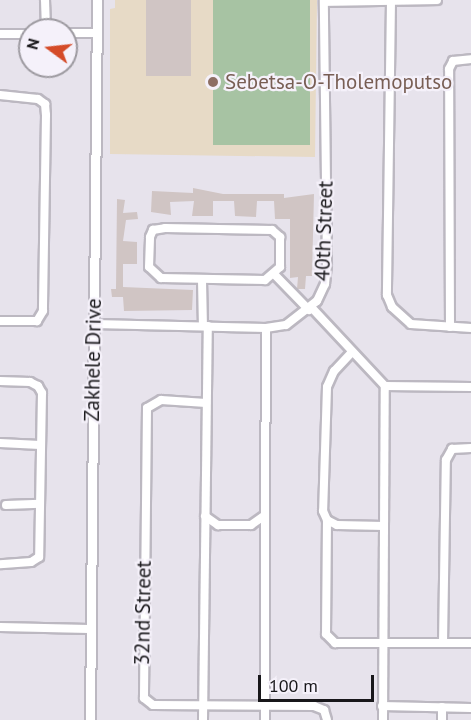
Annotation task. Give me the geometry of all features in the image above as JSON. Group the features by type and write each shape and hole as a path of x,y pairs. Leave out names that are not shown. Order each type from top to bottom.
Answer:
{"street":[{"path":"45,0 46,18"},
{"name":"Zakhele Drive","path":"90,720 89,629 98,0"},
{"path":"324,1 437,0"},
{"name":"40th Street","path":"94,324 266,328 286,325 310,309 326,276 324,1"},
{"path":"391,1 387,295 392,307 411,324 471,328"},
{"path":"78,33 97,33"},
{"path":"0,34 18,34"},
{"path":"450,327 449,69 453,61 471,58"},
{"path":"0,95 38,99 46,108 42,315 35,321 0,321"},
{"path":"272,230 281,242 281,263 275,275 265,280 202,280 161,279 153,274 149,259 153,231 272,230"},
{"path":"275,275 385,386 383,720"},
{"path":"202,280 206,403 204,516 206,706 203,720"},
{"path":"265,720 266,328"},
{"path":"352,352 334,371 327,387 323,511 327,520 327,638 335,643 471,643"},
{"path":"0,381 30,382 40,388 39,557 31,562 0,564"},
{"path":"385,386 471,387"},
{"name":"32nd Street","path":"206,403 161,400 147,408 142,680 144,698 153,705 314,706 324,710 327,720"},
{"path":"0,443 40,445"},
{"path":"443,643 446,460 452,449 471,448"},
{"path":"6,505 40,504"},
{"path":"204,516 218,525 251,525 264,515"},
{"path":"327,520 337,525 384,526"},
{"path":"0,627 89,629"},
{"path":"382,706 471,708"},
{"path":"442,707 442,720"}],"shaded area":[{"name":"Sebetsa-O-Tholemoputso","path":"115,0 317,0 315,157 110,154 110,9 115,8"}],"green space":[{"path":"213,0 310,0 310,145 213,145"}],"building":[{"path":"146,0 191,0 191,76 146,76"},
{"path":"193,188 223,194 284,194 284,198 314,194 312,276 306,276 305,289 297,289 298,277 290,278 290,219 275,219 274,201 257,201 256,217 235,216 234,201 213,201 213,216 192,216 194,201 170,202 171,215 151,212 152,191 193,193"},
{"path":"117,199 125,200 123,213 137,212 138,219 126,220 123,241 137,242 137,264 123,264 123,287 193,290 192,310 124,311 123,297 112,297 111,289 116,289"}],"place":[{"name":"Sebetsa-O-Tholemoputso","path":"213,82"}]}
